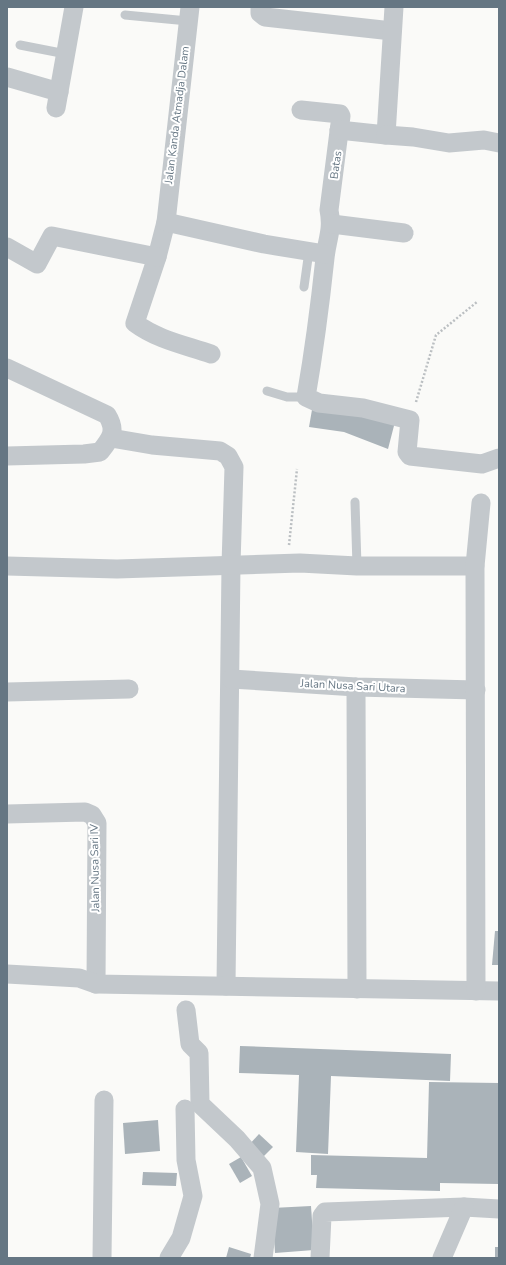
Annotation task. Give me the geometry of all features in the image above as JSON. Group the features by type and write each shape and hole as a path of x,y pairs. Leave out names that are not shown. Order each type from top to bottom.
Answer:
{"street":[{"path":"7,77 57,100 74,7"},
{"path":"260,7 260,13 265,17 392,31"},
{"path":"386,135 394,7"},
{"name":"Jalan Kanda Atmadja Dalam","path":"189,14 166,222 157,257 135,323 171,343 186,345 212,354"},
{"name":"Batas","path":"301,110 340,114 342,116 329,210 332,224 317,253 315,346 306,397"},
{"path":"340,130 413,137 449,143 484,140 499,143"},
{"path":"166,222 264,244 317,253"},
{"path":"332,224 404,233"},
{"path":"7,247 37,264 52,236 157,257"},
{"path":"7,368 107,415 112,424 111,438 100,452 84,454 7,456"},
{"path":"306,397 319,403 363,408 410,420 407,452 410,456 482,464 499,458"},
{"path":"111,438 152,445 220,450 228,456 234,467 231,565 231,679 226,986"},
{"path":"476,991 475,566 481,503"},
{"path":"7,566 117,569 287,563 357,566 475,566"},
{"name":"Jalan Nusa Sari Utara","path":"231,679 356,687 476,690"},
{"path":"356,687 357,990"},
{"path":"7,692 129,689"},
{"name":"Jalan Nusa Sari IV","path":"7,814 86,812 92,815 97,823 88,981"},
{"path":"7,974 88,981 226,986 357,990 499,991"},
{"path":"186,1010 190,1044 199,1053 200,1104 237,1139 262,1168 270,1204 263,1258"},
{"path":"102,1258 104,1100"},
{"path":"169,1258 181,1238 193,1196 186,1160 185,1109"},
{"path":"320,1258 322,1216 325,1212 464,1206 499,1209"},
{"path":"442,1258 464,1206"}],"lane":[{"path":"125,15 189,14"},
{"path":"20,45 66,54"},
{"path":"304,287 317,253"},
{"path":"267,391 297,398 306,397"},
{"path":"355,502 357,566"}],"path":[{"path":"410,420 436,335 477,302"},
{"path":"287,563 297,469"}],"building":[{"path":"313,404 396,418 388,449 344,432 309,427"},
{"path":"495,931 499,931 499,965 492,965"},
{"path":"240,1046 451,1054 450,1081 331,1076 328,1154 296,1152 299,1075 239,1073"},
{"path":"429,1082 499,1083 498,1184 440,1183 440,1191 316,1188 317,1175 311,1175 311,1155 427,1158"},
{"path":"158,1120 160,1151 125,1154 123,1123"},
{"path":"259,1134 273,1147 261,1159 247,1147"},
{"path":"241,1157 252,1176 240,1183 229,1164"},
{"path":"143,1172 177,1173 176,1186 142,1185"},
{"path":"311,1206 314,1250 275,1253 272,1208"},
{"path":"229,1247 251,1254 250,1258 226,1258"},
{"path":"495,1247 499,1247 499,1258 495,1258"}]}
